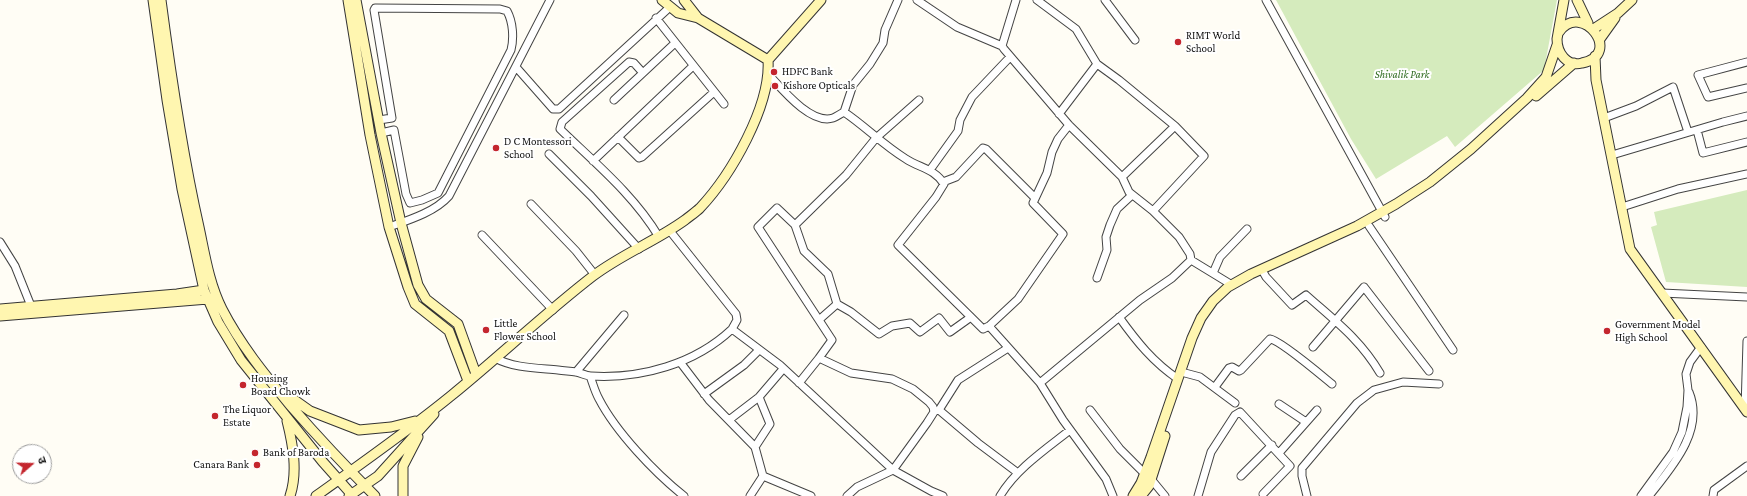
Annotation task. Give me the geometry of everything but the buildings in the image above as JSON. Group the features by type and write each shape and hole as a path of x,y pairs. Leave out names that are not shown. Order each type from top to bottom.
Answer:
{"street":[{"path":"153,0 174,144 204,290 218,322 241,360 351,495 378,476 420,424 451,395 595,275 670,231 699,209 722,182 751,131 763,99 769,75 768,60 821,0"},
{"path":"161,0 174,96 190,186 211,281 222,308 240,342 275,387 331,452 375,496"},
{"path":"348,0 370,135 389,227 415,304 449,331 468,381"},
{"path":"356,0 381,133 401,223 418,285 426,299 458,324 476,374"},
{"path":"389,227 434,208 449,196 550,0"},
{"path":"662,0 678,13 698,18 768,60"},
{"path":"684,0 698,18"},
{"path":"769,75 802,108 820,118 832,118 844,112 852,85 870,64 883,43 885,30 898,0"},
{"path":"917,0 957,27 1002,46 1059,114 1122,178 1129,192 1179,237 1190,254 1191,260 1232,285"},
{"path":"1002,46 1016,0"},
{"path":"1036,0 1076,29 1098,64 1175,126 1204,156 1153,212"},
{"path":"1104,0 1135,40"},
{"path":"1266,0 1384,215"},
{"path":"1142,496 1148,486 1148,476 1201,318 1213,301 1232,285 1369,226 1430,182 1471,149 1526,98 1546,77 1557,45 1564,0"},
{"path":"1576,0 1600,39"},
{"path":"1557,45 1562,56 1574,63 1589,61 1595,56 1599,48 1600,39 1618,13 1632,0"},
{"path":"516,67 553,109 559,109 656,18 670,7"},
{"path":"375,8 507,11 510,16 513,42 511,50 437,194 413,203 408,199 392,118 374,10 375,8"},
{"path":"1559,32 1565,24 1571,22 1582,21 1591,25 1618,13"},
{"path":"656,18 724,104"},
{"path":"614,100 675,43"},
{"path":"1595,56 1596,80 1630,248 1746,410"},
{"path":"930,170 958,131 960,120 972,97 1010,57"},
{"path":"643,73 634,62 629,62 560,126 560,129 630,197 647,218 659,237"},
{"path":"1747,62 1698,75 1708,97 1747,88"},
{"path":"1181,376 1207,319 1218,304 1234,290 1263,272 1357,226 1384,215 1421,194 1463,163 1550,83 1574,63"},
{"path":"1059,114 1098,64"},
{"path":"593,161 693,66"},
{"path":"1604,118 1636,106 1673,87 1688,132"},
{"path":"618,137 639,158 714,92"},
{"path":"795,225 846,175 876,138 919,100"},
{"path":"844,112 906,160 930,170 940,177 944,184 936,197 898,245 983,329 989,326 1018,299 1063,234 1033,203 1047,174 1052,152 1058,140 1069,125"},
{"path":"1612,155 1747,116"},
{"path":"379,120 392,118"},
{"path":"1122,178 1175,126"},
{"path":"381,133 394,130"},
{"path":"1697,130 1703,153 1747,142"},
{"path":"943,182 956,177 983,148 986,149 1035,198"},
{"path":"549,154 590,196 638,249"},
{"path":"1622,207 1678,190 1747,174"},
{"path":"1097,278 1107,250 1106,237 1110,224 1117,209 1132,195"},
{"path":"531,204 576,251 595,275"},
{"path":"799,383 832,340 820,319 758,227 777,208 795,225 804,251 828,274 837,304 851,312 879,334 892,326 910,324 920,332 939,318 950,332 971,317"},
{"path":"1369,226 1453,350"},
{"path":"1213,273 1220,257 1247,229"},
{"path":"495,358 511,364 576,372 590,376 626,376 680,362 702,353 718,342 732,329 737,320 736,314 670,231"},
{"path":"482,235 553,310"},
{"path":"0,242 15,266 31,306"},
{"path":"1040,383 1140,300 1172,278 1191,260"},
{"path":"1263,272 1292,305 1306,294 1354,337 1371,357 1380,373"},
{"path":"1313,347 1362,288 1365,287 1428,371"},
{"path":"0,309 177,294 204,290"},
{"path":"1662,293 1747,297"},
{"path":"0,316 208,299"},
{"path":"820,319 837,304"},
{"path":"576,372 624,316"},
{"path":"1119,317 1136,341 1160,367 1181,376 1200,377 1215,386 1235,403"},
{"path":"989,326 1040,383 1070,430 1106,479 1113,496"},
{"path":"732,329 799,383 893,470 943,496"},
{"path":"1215,386 1232,366 1239,371 1242,370 1270,339 1279,343 1332,384"},
{"path":"1746,410 1747,341"},
{"path":"1641,496 1673,452 1682,432 1687,407 1688,390 1686,374 1690,362 1701,347"},
{"path":"1008,348 958,380 939,410 978,443 1018,473"},
{"path":"704,394 744,365 759,350"},
{"path":"819,358 851,372 892,379 913,388 929,402 934,412 927,424 893,470 857,486 847,496"},
{"path":"680,362 704,394 755,447 763,476 750,496"},
{"path":"729,420 759,397 783,369"},
{"path":"590,376 599,399 619,428 653,467 684,496"},
{"path":"1308,496 1302,476 1302,468 1358,403 1374,390 1387,385 1403,382 1439,384"},
{"path":"275,387 310,411 359,430 420,424"},
{"path":"1649,496 1678,459 1687,440 1691,426 1693,402 1688,390"},
{"path":"755,447 770,424 759,397"},
{"path":"1279,404 1306,422"},
{"path":"1090,410 1120,449 1148,476 1165,496"},
{"path":"1280,453 1317,410"},
{"path":"1199,495 1211,452 1237,412 1240,412 1289,464 1290,468 1263,494"},
{"path":"286,416 293,443 294,484 290,496"},
{"path":"316,496 420,424"},
{"path":"403,496 403,466 420,424"},
{"path":"1000,496 1018,473 1070,430"},
{"path":"1241,476 1272,445"},
{"path":"1713,496 1714,490 1747,466"},
{"path":"763,476 811,496"},
{"path":"1133,496 1148,476"}],"green space":[{"name":"Shivalik Park","path":"1276,0 1557,0 1544,70 1455,147 1447,136 1376,179 1351,139"},
{"path":"1747,190 1747,287 1666,282 1651,227 1657,225 1654,212"}],"place":[{"name":"RIMT World School","path":"1178,42"},
{"name":"HDFC Bank","path":"774,72"},
{"name":"Kishore Opticals","path":"775,86"},
{"name":"D C Montessori School","path":"496,148"},
{"name":"Little Flower School","path":"486,330"},
{"name":"Government Model High School","path":"1607,331"},
{"name":"Housing Board Chowk","path":"243,385"},
{"name":"The Liquor Estate","path":"215,416"},
{"name":"Bank of Baroda","path":"255,453"},
{"name":"Canara Bank","path":"257,465"}]}
